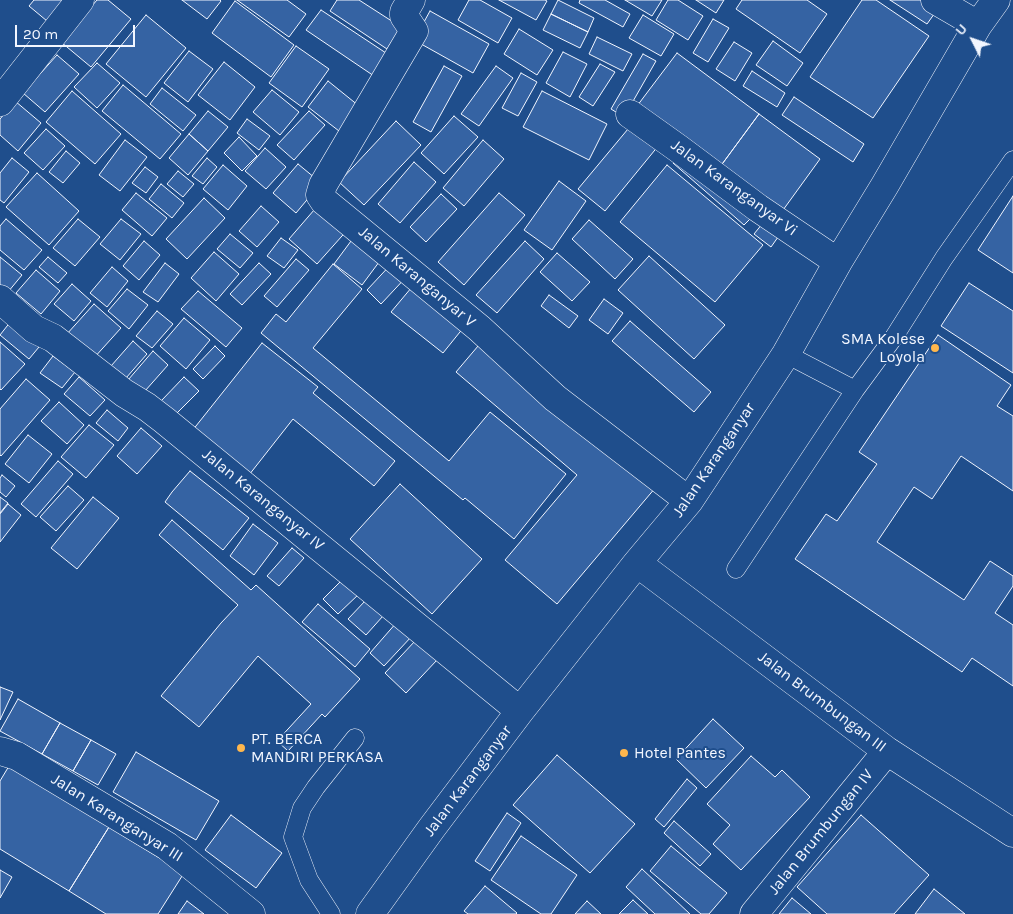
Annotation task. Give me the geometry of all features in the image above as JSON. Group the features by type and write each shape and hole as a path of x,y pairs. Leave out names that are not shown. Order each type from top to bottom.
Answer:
{"street":[{"path":"0,102 80,0"},
{"name":"Jalan Karanganyar V","path":"410,0 404,16 414,31 323,185 320,195 324,201 479,328 556,398 689,501"},
{"path":"935,0 978,25"},
{"name":"Jalan Karanganyar","path":"370,914 520,711 637,563 689,501 786,354 978,25 996,0"},
{"name":"Jalan Karanganyar Vi","path":"630,114 758,208 838,262"},
{"name":"Jalan Karanganyar IV","path":"0,300 34,329 53,338 124,394 164,420 520,711"},
{"name":"Jalan Brumbungan III","path":"637,563 887,751 1013,833"},
{"name":"Jalan Karanganyar III","path":"0,751 17,756 167,846 251,914"},
{"name":"Jalan Brumbungan IV","path":"754,914 887,751"}],"lane":[{"path":"736,569 855,390 894,337 944,258 1013,160"},
{"path":"786,354 855,390"},
{"path":"330,914 308,880 293,837 302,808 316,787 355,738"}],"building":[{"path":"34,0 64,0 47,21 29,6"},
{"path":"97,0 108,0 131,19 91,67 61,42"},
{"path":"182,0 220,0 221,1 207,19"},
{"path":"237,0 287,0 306,14 289,37"},
{"path":"337,0 359,0 401,27 387,49 330,11"},
{"path":"469,0 480,0 512,18 498,43 458,20"},
{"path":"499,0 545,0 547,1 536,20"},
{"path":"558,0 594,18 588,32 551,14"},
{"path":"580,0 605,0 630,14 623,27 579,3"},
{"path":"625,0 662,0 652,16"},
{"path":"668,0 678,0 703,16 688,40 656,20"},
{"path":"696,0 724,0 716,13"},
{"path":"742,0 807,0 827,14 800,53 736,9"},
{"path":"862,0 876,0 929,36 873,118 810,77"},
{"path":"890,0 922,0 937,10 927,24"},
{"path":"235,1 294,45 271,77 212,33"},
{"path":"321,10 389,55 374,76 306,30"},
{"path":"430,11 489,44 473,73 414,40"},
{"path":"551,14 588,32 580,48 543,30"},
{"path":"146,15 186,48 146,97 106,64"},
{"path":"643,15 674,34 661,56 629,38"},
{"path":"713,19 729,28 708,62 693,53"},
{"path":"519,29 553,50 537,75 504,54"},
{"path":"597,37 632,54 623,71 589,54"},
{"path":"773,41 803,63 787,86 756,65"},
{"path":"734,42 752,53 735,81 716,69"},
{"path":"296,46 329,69 302,107 269,83"},
{"path":"189,51 213,69 188,102 164,83"},
{"path":"563,52 587,64 570,97 546,83"},
{"path":"677,53 759,114 717,171 634,110"},
{"path":"643,54 656,61 624,117 611,109"},
{"path":"57,55 79,74 45,112 23,93"},
{"path":"224,62 255,87 230,120 198,95"},
{"path":"97,63 120,83 97,108 74,87"},
{"path":"600,64 615,72 593,106 579,97"},
{"path":"444,66 462,76 431,132 413,122"},
{"path":"496,66 513,78 479,126 461,114"},
{"path":"752,71 785,93 777,107 743,86"},
{"path":"521,73 537,82 518,116 502,108"},
{"path":"328,81 359,106 339,131 308,107"},
{"path":"123,85 181,134 160,159 102,111"},
{"path":"162,88 196,115 183,131 150,104"},
{"path":"272,90 299,112 280,135 253,112"},
{"path":"72,91 121,134 95,164 46,122"},
{"path":"542,91 607,124 589,160 523,127"},
{"path":"794,97 864,144 853,162 782,115"},
{"path":"15,101 41,123 18,151 0,135 0,119"},
{"path":"208,111 228,127 208,151 189,134"},
{"path":"309,111 325,125 294,160 277,145"},
{"path":"759,114 820,159 778,217 717,171"},
{"path":"454,116 478,137 444,174 421,153"},
{"path":"247,119 270,136 259,150 237,133"},
{"path":"396,121 421,145 364,205 339,182"},
{"path":"633,123 659,145 605,211 578,189"},
{"path":"46,129 65,146 43,170 24,153"},
{"path":"189,134 208,151 188,175 169,158"},
{"path":"239,137 257,156 242,171 224,153"},
{"path":"125,140 147,157 120,191 99,175"},
{"path":"483,140 504,159 464,206 443,188"},
{"path":"265,148 286,167 266,189 245,171"},
{"path":"66,151 80,163 63,183 49,172"},
{"path":"681,153 753,216 744,225 673,163"},
{"path":"12,158 29,172 4,203 0,200 0,173"},
{"path":"207,158 217,167 203,184 192,176"},
{"path":"414,162 436,182 400,223 378,204"},
{"path":"298,164 321,183 296,213 273,193"},
{"path":"223,165 247,186 228,210 203,189"},
{"path":"667,165 763,245 715,302 620,222"},
{"path":"145,167 158,177 146,193 132,183"},
{"path":"178,171 194,184 183,197 167,184"},
{"path":"37,173 79,211 49,245 6,207"},
{"path":"559,181 586,201 552,250 524,230"},
{"path":"161,184 184,203 172,218 149,199"},
{"path":"136,193 167,218 152,236 122,210"},
{"path":"499,193 525,215 464,285 438,262"},
{"path":"441,194 457,209 426,242 410,227"},
{"path":"1013,196 1013,273 978,250"},
{"path":"204,198 225,218 187,259 166,239"},
{"path":"321,202 350,227 317,264 289,239"},
{"path":"261,206 279,222 257,247 239,231"},
{"path":"767,218 783,230 771,247 754,234"},
{"path":"6,219 42,250 24,270 0,250 0,226"},
{"path":"78,219 100,237 75,266 53,248"},
{"path":"121,219 141,234 120,260 100,244"},
{"path":"589,220 633,259 615,279 572,239"},
{"path":"357,233 385,254 362,285 334,264"},
{"path":"230,234 253,253 240,268 217,249"},
{"path":"281,238 298,250 284,268 267,256"},
{"path":"144,241 160,255 139,280 123,266"},
{"path":"525,241 544,259 497,313 476,295"},
{"path":"214,252 239,274 216,301 191,278"},
{"path":"557,253 590,282 572,301 540,272"},
{"path":"649,256 725,325 694,359 618,290"},
{"path":"0,257 22,275 8,292 0,285"},
{"path":"48,257 67,273 58,283 39,267"},
{"path":"296,259 309,270 277,307 264,296"},
{"path":"395,260 409,274 381,304 367,290"},
{"path":"165,263 179,274 158,302 143,292"},
{"path":"259,263 271,274 242,305 230,294"},
{"path":"333,264 362,289 313,348 449,461 490,412 566,474 514,539 465,498 463,500 261,333 276,314 286,322"},
{"path":"112,267 128,281 107,307 90,293"},
{"path":"36,270 60,291 41,314 16,293"},
{"path":"417,281 468,322 443,353 391,312"},
{"path":"969,283 1013,311 1013,373 941,326"},
{"path":"72,284 91,301 74,321 54,304"},
{"path":"127,289 148,305 129,329 108,311"},
{"path":"198,291 242,328 226,347 181,309"},
{"path":"549,295 578,316 569,328 541,306"},
{"path":"604,299 623,313 608,334 589,320"},
{"path":"94,304 121,328 93,359 66,335"},
{"path":"157,311 173,324 152,348 136,336"},
{"path":"15,316 44,341 29,359 0,335"},
{"path":"184,318 210,340 186,369 160,346"},
{"path":"630,321 711,392 694,412 612,341"},
{"path":"938,335 1011,385 997,406 1013,416 1013,491 961,456 932,499 914,487 877,542 964,600 990,561 1013,576 1013,586 995,613 1013,625 1013,686 972,658 962,672 795,559 826,514 837,521 877,464 859,452"},
{"path":"484,339 656,487 557,604 505,560 577,475 456,372"},
{"path":"133,341 147,354 126,378 111,366"},
{"path":"0,342 25,364 1,390 0,389"},
{"path":"262,343 318,387 313,393 395,461 374,486 293,419 249,475 192,431"},
{"path":"215,346 225,356 203,379 193,369"},
{"path":"153,351 168,365 137,400 122,387"},
{"path":"53,356 75,372 62,388 40,373"},
{"path":"79,377 105,400 90,416 64,394"},
{"path":"184,377 199,391 175,415 161,401"},
{"path":"26,379 50,400 1,456 0,409"},
{"path":"59,402 84,425 67,444 41,421"},
{"path":"107,410 128,428 118,441 96,423"},
{"path":"89,425 114,445 86,478 61,457"},
{"path":"141,428 162,446 137,474 117,456"},
{"path":"28,435 52,454 29,483 5,464"},
{"path":"58,461 73,474 36,517 21,504"},
{"path":"190,471 249,518 223,550 165,502"},
{"path":"2,475 15,486 6,497 0,492 0,478"},
{"path":"400,484 482,559 432,614 350,539"},
{"path":"68,486 84,500 56,531 40,517"},
{"path":"0,497 8,503 0,513"},
{"path":"93,497 119,518 77,569 51,548"},
{"path":"8,504 21,515 0,542 0,514"},
{"path":"172,520 251,590 256,585 360,679 325,717 322,714 288,751 277,741 311,704 258,656 199,727 161,696 238,605 159,535"},
{"path":"253,524 278,543 254,575 230,556"},
{"path":"292,548 304,558 279,586 267,576"},
{"path":"345,577 360,593 338,614 323,599"},
{"path":"366,600 383,616 366,635 348,619"},
{"path":"318,604 370,649 355,667 302,622"},
{"path":"397,622 412,636 384,666 370,653"},
{"path":"416,640 437,660 406,693 385,673"},
{"path":"0,687 13,692 0,720"},
{"path":"18,699 60,723 42,754 0,731"},
{"path":"713,719 744,748 706,788 676,759"},
{"path":"60,723 91,740 73,771 42,754"},
{"path":"91,740 116,754 98,785 73,771"},
{"path":"136,752 219,801 196,840 113,792"},
{"path":"557,755 635,824 590,873 513,805"},
{"path":"751,756 775,777 782,770 810,797 741,870 713,844 730,825 707,804"},
{"path":"9,766 109,827 69,891 0,849 0,781"},
{"path":"687,779 697,788 664,827 655,819"},
{"path":"507,813 521,823 490,871 475,861"},
{"path":"231,815 282,853 256,888 205,850"},
{"path":"861,815 929,875 894,914 827,914 797,887"},
{"path":"674,821 711,854 700,866 664,833"},
{"path":"109,827 184,873 158,914 106,914 69,891"},
{"path":"521,836 577,875 551,914 541,914 491,880"},
{"path":"671,846 727,893 709,914 701,914 650,871"},
{"path":"642,869 690,914 655,914 626,887"},
{"path":"0,870 12,877 0,898"},
{"path":"485,886 517,913 468,914 464,911"},
{"path":"934,889 965,914 915,914"},
{"path":"792,898 811,914 779,914"},
{"path":"633,900 648,914 619,914"},
{"path":"187,901 204,914 178,914"},
{"path":"587,901 601,914 575,914"}],"place":[{"name":"SMA Kolese Loyola","path":"935,348"},
{"name":"PT. BERCA MANDIRI PERKASA","path":"241,748"},
{"name":"Hotel Pantes","path":"624,753"}]}
